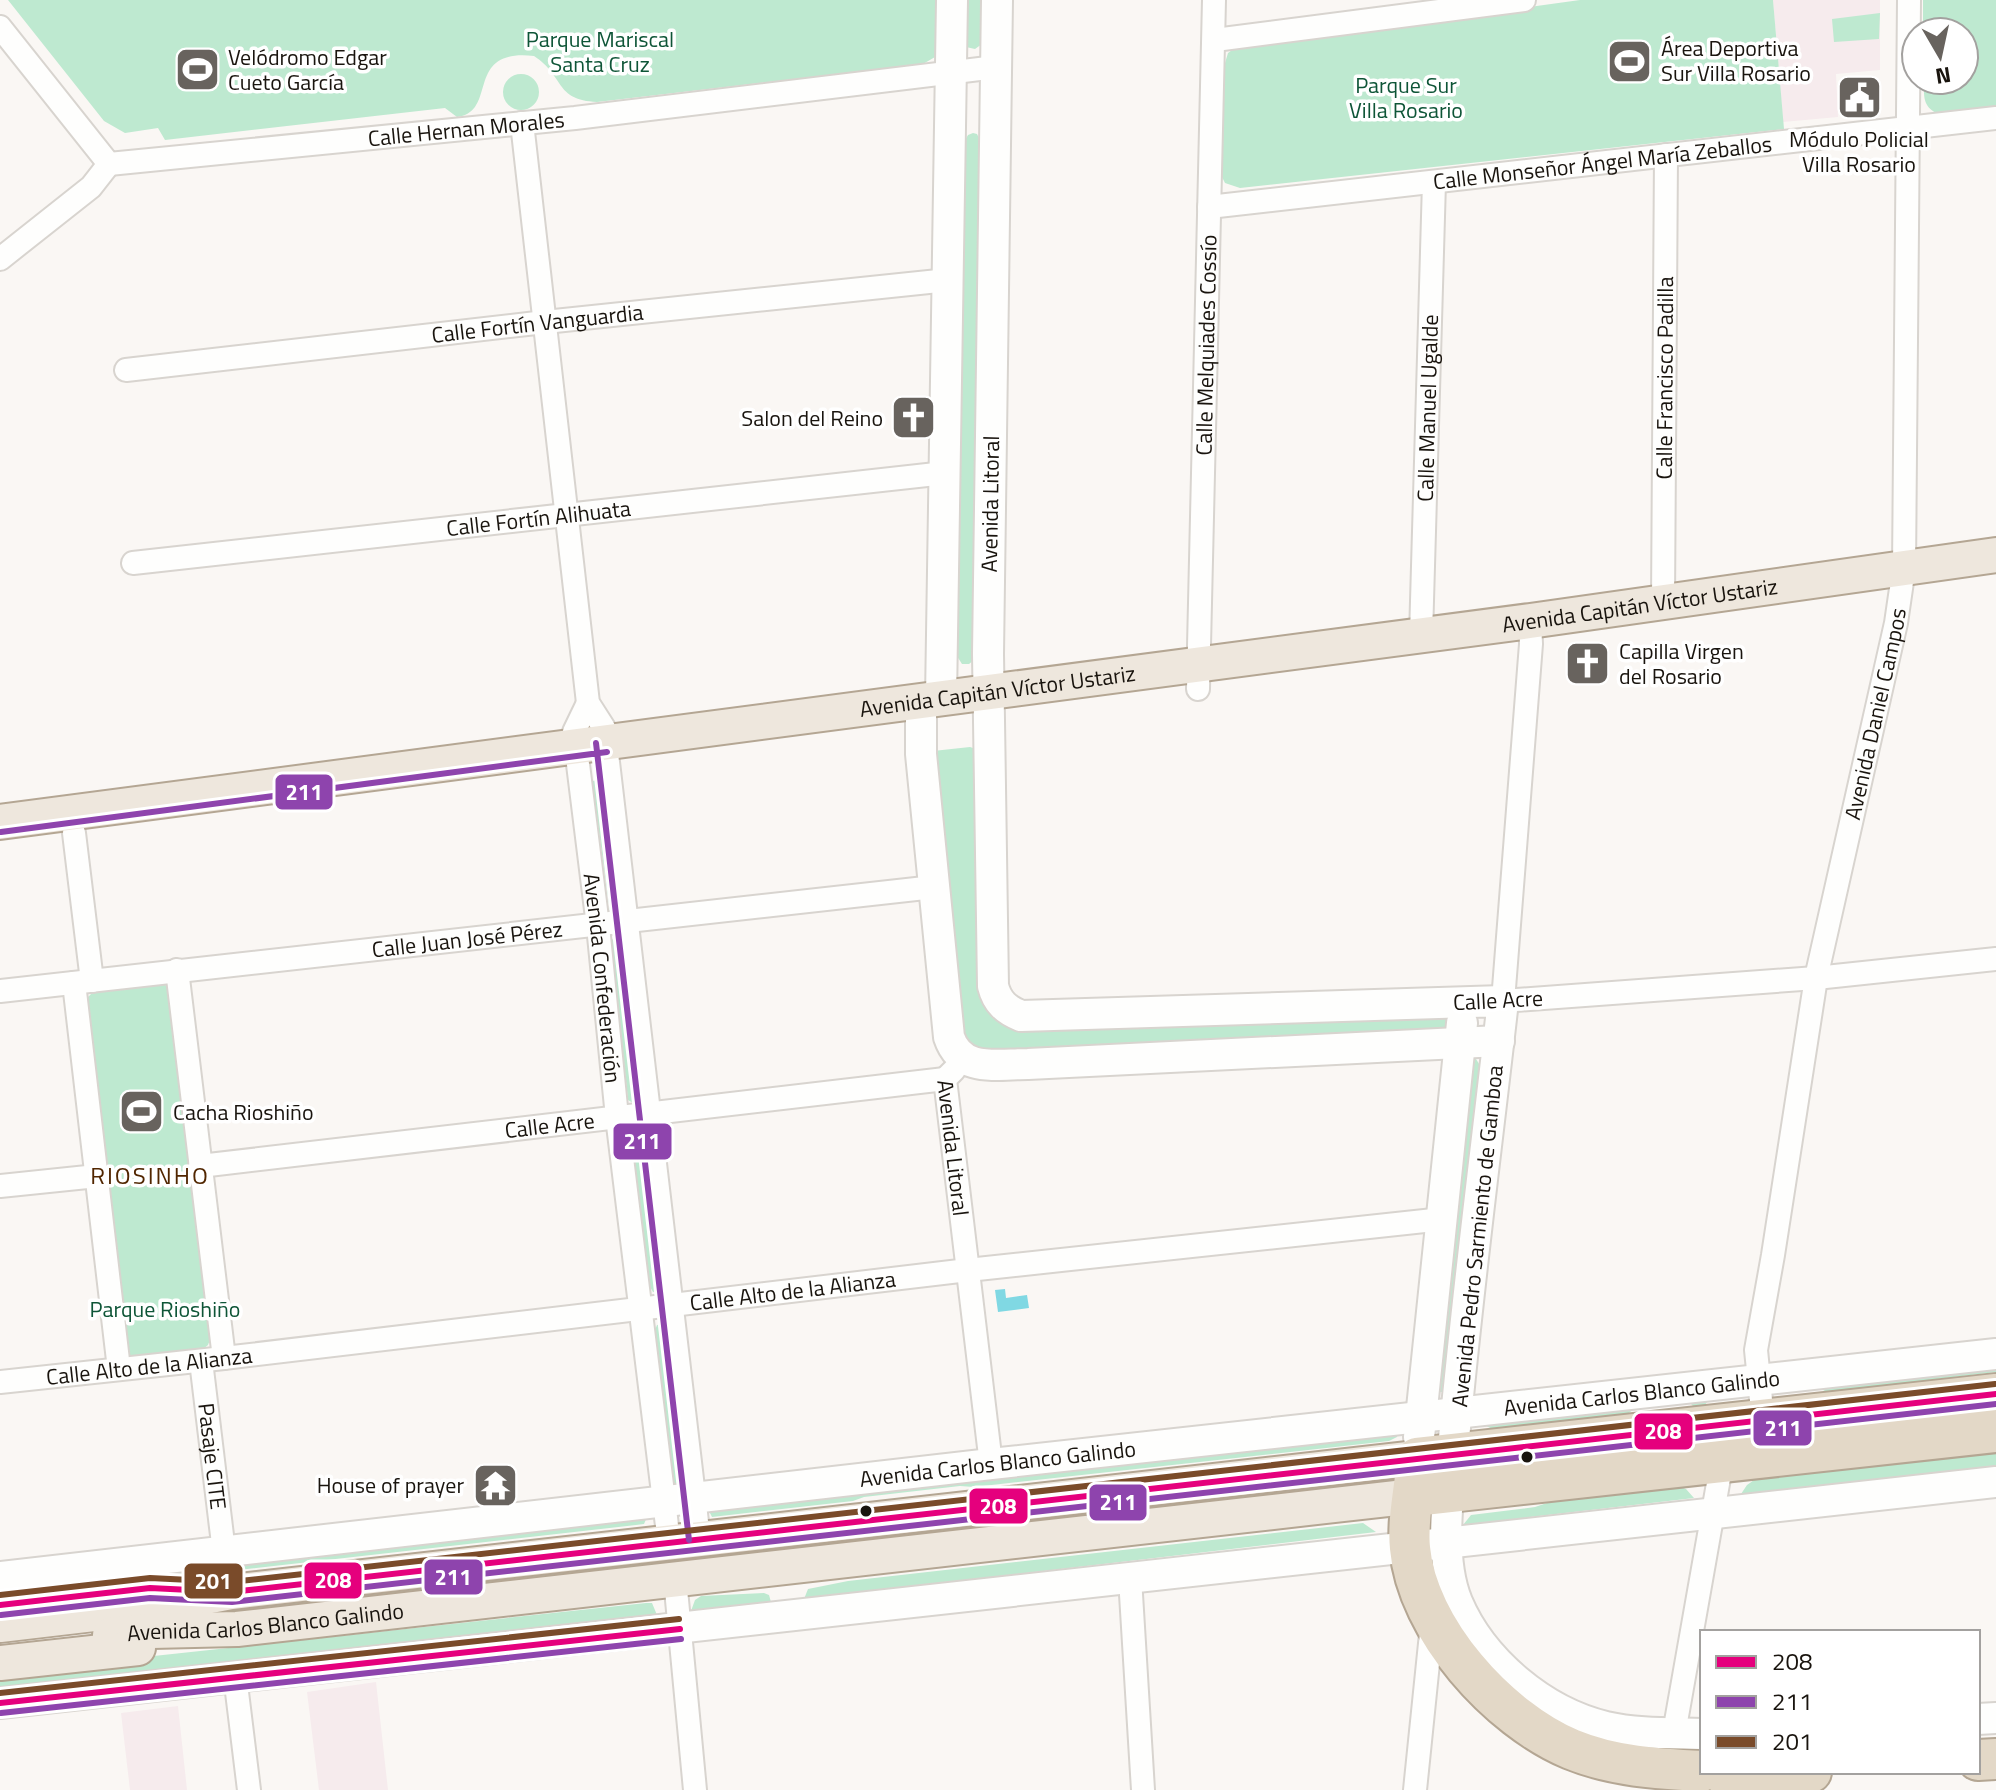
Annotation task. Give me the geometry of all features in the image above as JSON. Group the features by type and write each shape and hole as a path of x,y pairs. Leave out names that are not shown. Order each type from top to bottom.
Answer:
{"highway":[{"name":"Avenida Carlos Blanco Galindo","path":"1433,1475 1761,1400 1996,1394"},
{"name":"Avenida Carlos Blanco Galindo","path":"1433,1475 1722,1461 1996,1432"},
{"name":"Avenida Pedro Sarmiento de Gamboa","path":"1433,1475 1428,1544 1418,1582 1446,1641 1490,1695 1534,1730 1571,1749 1603,1759 1681,1759"}],"main road":[{"name":"Avenida Capitán Víctor Ustariz","path":"0,843 927,707 989,703 1198,677 1903,580 1996,555"},
{"name":"Avenida Capitán Víctor Ustariz","path":"1198,677 1421,636 1531,632 1663,602 1903,580 1996,577"},
{"name":"Avenida Capitán Víctor Ustariz","path":"0,822 592,755"},
{"name":"Avenida Carlos Blanco Galindo","path":"0,1625 153,1607 231,1592 684,1540 1433,1475"},
{"name":"Avenida Carlos Blanco Galindo","path":"7,1657 155,1647 237,1629 675,1579 1433,1475"},
{"path":"0,1605 150,1588 231,1592"}],"street":[{"name":"Avenida Litoral","path":"952,0 945,473 921,754 949,1037 954,1050 968,1270 991,1464"},
{"name":"Avenida Litoral","path":"997,0 989,703 993,986 1002,1005"},
{"name":"Calle Melquiades Cossío","path":"1198,677 1214,0"},
{"path":"1215,40 1438,6 1524,0"},
{"name":"Avenida Daniel Campos","path":"1761,1400 1756,1350 1816,978 1903,580 1909,0"},
{"path":"0,27 109,164 91,187 0,259"},
{"name":"Calle Hernan Morales","path":"109,164 522,123 996,67"},
{"name":"Calle Monseñor Ángel María Zeballos","path":"1209,207 1996,118"},
{"name":"Avenida Confederación","path":"522,123 588,703 604,728 592,755 598,926 617,1117 664,1502 684,1540"},
{"name":"Calle Francisco Padilla","path":"1663,602 1666,155"},
{"name":"Calle Manuel Ugalde","path":"1421,636 1434,182"},
{"name":"Calle Fortín Vanguardia","path":"126,370 948,280"},
{"name":"Calle Fortín Alihuata","path":"133,563 945,473"},
{"name":"Avenida Pedro Sarmiento de Gamboa","path":"1433,1475 1456,1413 1503,1001 1531,632"},
{"name":"Avenida Confederación","path":"588,703 574,732 592,755 628,922 670,1305 695,1499 684,1540"},
{"path":"74,833 97,1176 119,1369"},
{"name":"Calle Juan José Pérez","path":"0,991 934,887"},
{"name":"Calle Acre","path":"1002,1005 1021,1016 1503,1001 1816,978 1996,959"},
{"path":"177,970 224,1358"},
{"name":"Avenida Pedro Sarmiento de Gamboa","path":"1433,1475 1421,1417 1464,1002"},
{"name":"Calle Acre","path":"200,1166 649,1114 980,1064 1499,1041"},
{"path":"0,1186 97,1176"},
{"name":"Calle Alto de la Alianza","path":"0,1382 968,1270 1443,1219"},
{"name":"Avenida Carlos Blanco Galindo","path":"0,1577 1456,1413 1761,1400 1996,1354"},
{"name":"Pasaje CITE","path":"201,1361 224,1552"},
{"path":"1681,1759 1712,1512 1722,1461"},
{"path":"0,1703 1996,1482"},
{"name":"Avenida Pedro Sarmiento de Gamboa","path":"1428,1544 1471,1629 1512,1676 1558,1709 1604,1727 1638,1732 1681,1759"},
{"path":"1130,1578 1143,1790"},
{"path":"675,1579 695,1790"},
{"path":"1415,1790 1433,1619"},
{"path":"235,1676 249,1790"}],"shaded area":[{"path":"1773,0 1880,0 1880,70 1836,74 1838,117 1783,122"},
{"path":"376,1682 388,1790 319,1790 307,1692"},
{"path":"178,1706 187,1790 130,1790 121,1713"}],"green space":[{"name":"Parque Mariscal Santa Cruz","path":"8,0 939,0 939,45 935,57 923,64 597,102 573,97 566,92 551,71 534,56 512,56 498,61 490,70 477,104 469,113 457,117 445,108 165,140 158,128 125,133 104,121"},
{"path":"965,0 983,0 982,44 975,49 966,47"},
{"name":"Parque Sur Villa Rosario","path":"1580,0 1773,0 1784,129 1240,188 1225,183 1221,175 1225,63 1228,53 1235,48"},
{"path":"1923,0 1996,0 1996,107 1938,114 1927,104 1924,96 1980,96 1980,16 1923,16"},
{"path":"1880,13 1879,39 1834,42 1832,19"},
{"path":"521,74 534,79 539,92 534,105 521,110 508,105 503,92 508,79"},
{"path":"973,133 981,142 974,660 962,664 955,653 964,142"},
{"path":"976,749 991,1008 1449,1014 1452,1029 991,1056 959,1038 933,751"},
{"path":"600,780 616,907 610,912 592,781"},
{"path":"615,936 620,941 637,1099 633,1103 628,1100 611,941"},
{"name":"Parque Rioshiño","path":"162,984 168,986 212,1334 208,1345 202,1350 138,1357 129,1355 125,1347 86,999 92,993"},
{"path":"1476,1059 1481,1067 1445,1392 1439,1392 1470,1060"},
{"path":"638,1129 643,1135 659,1291 653,1292 649,1285 632,1137 633,1130"},
{"path":"662,1324 682,1486 676,1487 655,1330 657,1325"},
{"path":"1996,1365 1996,1372 1827,1392 1815,1386"},
{"path":"1712,1396 1704,1406 1694,1407 1690,1403 1495,1430 1486,1426 1486,1422"},
{"path":"1398,1432 1397,1437 1389,1441 974,1487 960,1486 712,1517 708,1509"},
{"path":"1996,1452 1996,1466 1741,1494 1757,1478"},
{"path":"1385,1477 1384,1484 227,1614 155,1618"},
{"path":"1681,1487 1694,1498 1463,1525 1471,1515 1535,1507 1550,1502"},
{"path":"647,1517 644,1524 636,1525 0,1597 0,1589"},
{"path":"1363,1523 1376,1532 804,1599 808,1589 848,1581"},
{"path":"769,1595 771,1602 691,1611 695,1600 701,1596"},
{"path":"652,1603 657,1615 0,1689 0,1658 70,1665"}],"water":[{"path":"1005,1289 1006,1298 1027,1295 1029,1308 998,1312 995,1290"}],"transit line":[{"name":"211","path":"596,743 689,1540"},
{"name":"211","path":"1,832 607,752"},
{"name":"201","path":"0,1595 150,1578 231,1582 1995,1384"},
{"name":"208","path":"0,1605 150,1588 231,1592 1996,1394"},
{"name":"211","path":"1,1615 150,1598 232,1602 1996,1404"},
{"name":"201","path":"0,1693 679,1619"},
{"name":"208","path":"0,1703 680,1629"},
{"name":"211","path":"1,1713 681,1639"}],"place":[{"name":"Área Deportiva Sur Villa Rosario","path":"1630,61"},
{"name":"Velódromo Edgar Cueto García","path":"197,70"},
{"name":"Módulo Policial Villa Rosario","path":"1859,98"},
{"name":"Salon del Reino","path":"914,418"},
{"name":"Capilla Virgen del Rosario","path":"1588,664"},
{"name":"Cacha Rioshiño","path":"142,1112"},
{"name":"House of prayer","path":"495,1485"}],"district":[{"name":"RIOSINHO","path":"150,1176"}]}
